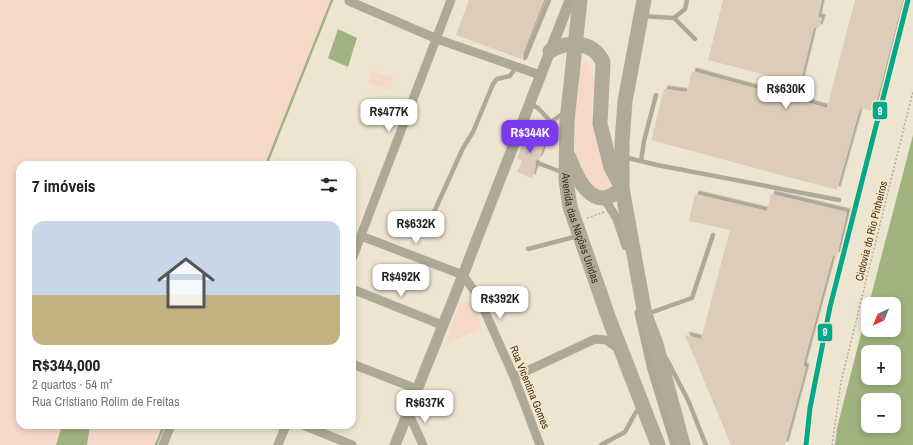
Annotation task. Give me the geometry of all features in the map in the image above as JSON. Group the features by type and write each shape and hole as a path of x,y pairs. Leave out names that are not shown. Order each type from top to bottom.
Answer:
{"highway":[{"name":"Avenida das Nações Unidas","path":"580,0 574,44 566,146 566,173 570,207 658,445"},
{"path":"644,0 625,101 622,188 645,315 656,344 683,445"},
{"path":"550,51 557,47 574,44 586,45 592,48 603,62 600,124 611,167 622,188"},
{"path":"566,146 578,178 587,189 597,197 607,203 612,196 622,188"}],"street":[{"path":"356,249 451,0"},
{"path":"395,445 442,325 515,152 529,103 570,0"},
{"path":"349,1 437,39 540,75"},
{"path":"607,203 623,237 646,347 675,445"},
{"path":"361,236 463,275"},
{"name":"Rua Vicentina Gomes","path":"463,275 478,296 514,377 540,445"},
{"path":"356,291 442,325"},
{"path":"514,377 595,339 606,340 622,351"},
{"path":"356,366 417,389"},
{"path":"408,412 423,445"},
{"path":"163,445 169,429"},
{"path":"278,445 284,429"},
{"path":"313,429 352,445"}],"lane":[{"path":"525,58 550,0"},
{"path":"674,18 685,9 687,0"},
{"path":"641,16 674,18 695,39"},
{"path":"430,221 462,148 473,132 493,84 497,79 510,76 516,66"},
{"path":"640,161 656,95"},
{"path":"529,103 538,108 551,122"},
{"path":"540,135 551,122 568,110"},
{"path":"622,156 640,161 839,200"},
{"path":"538,163 566,173"},
{"path":"528,249 577,229"},
{"path":"645,315 692,298 713,235"},
{"path":"656,344 671,366 700,426 706,445"},
{"path":"601,445 625,432 636,412 644,404"}],"path":[{"name":"Ciclovia do Rio Pinheiros","path":"832,445 841,382 913,91"},
{"path":"577,229 604,212 607,203"}],"shaded area":[{"path":"0,0 330,0 266,161 16,161 16,429 160,429 154,445 0,445"},
{"path":"338,29 357,38 348,67 328,58"},
{"path":"585,61 590,64 594,76 592,112 594,130 611,184 610,188 601,192 590,184 582,170 577,157 575,142 574,127 579,67"},
{"path":"372,70 394,79 389,90 368,82"},
{"path":"913,135 913,445 835,445 837,428 861,334 861,337 901,337 901,297 871,297"},
{"path":"465,301 470,302 482,328 444,345 459,305"},
{"path":"61,429 89,429 87,445 56,445"}],"building":[{"path":"469,0 544,0 521,59 456,35"},
{"path":"723,0 822,0 818,17 822,18 819,28 814,27 800,84 708,60"},
{"path":"855,0 903,0 874,111 860,108 837,190 651,140 664,89 687,92 692,71 827,108"},
{"path":"528,131 536,134 539,139 543,137 547,138 539,159 535,161 536,166 532,178 517,172 522,161 517,158"},
{"path":"695,194 767,211 771,194 847,212 837,256 833,255 803,366 806,367 785,445 731,445 685,335 701,339 730,230 689,221"}],"waterway":[{"path":"268,161 332,0"},
{"path":"156,445 162,429"}],"transit line":[{"name":"9","path":"806,445 810,408 830,307 908,0"}]}
